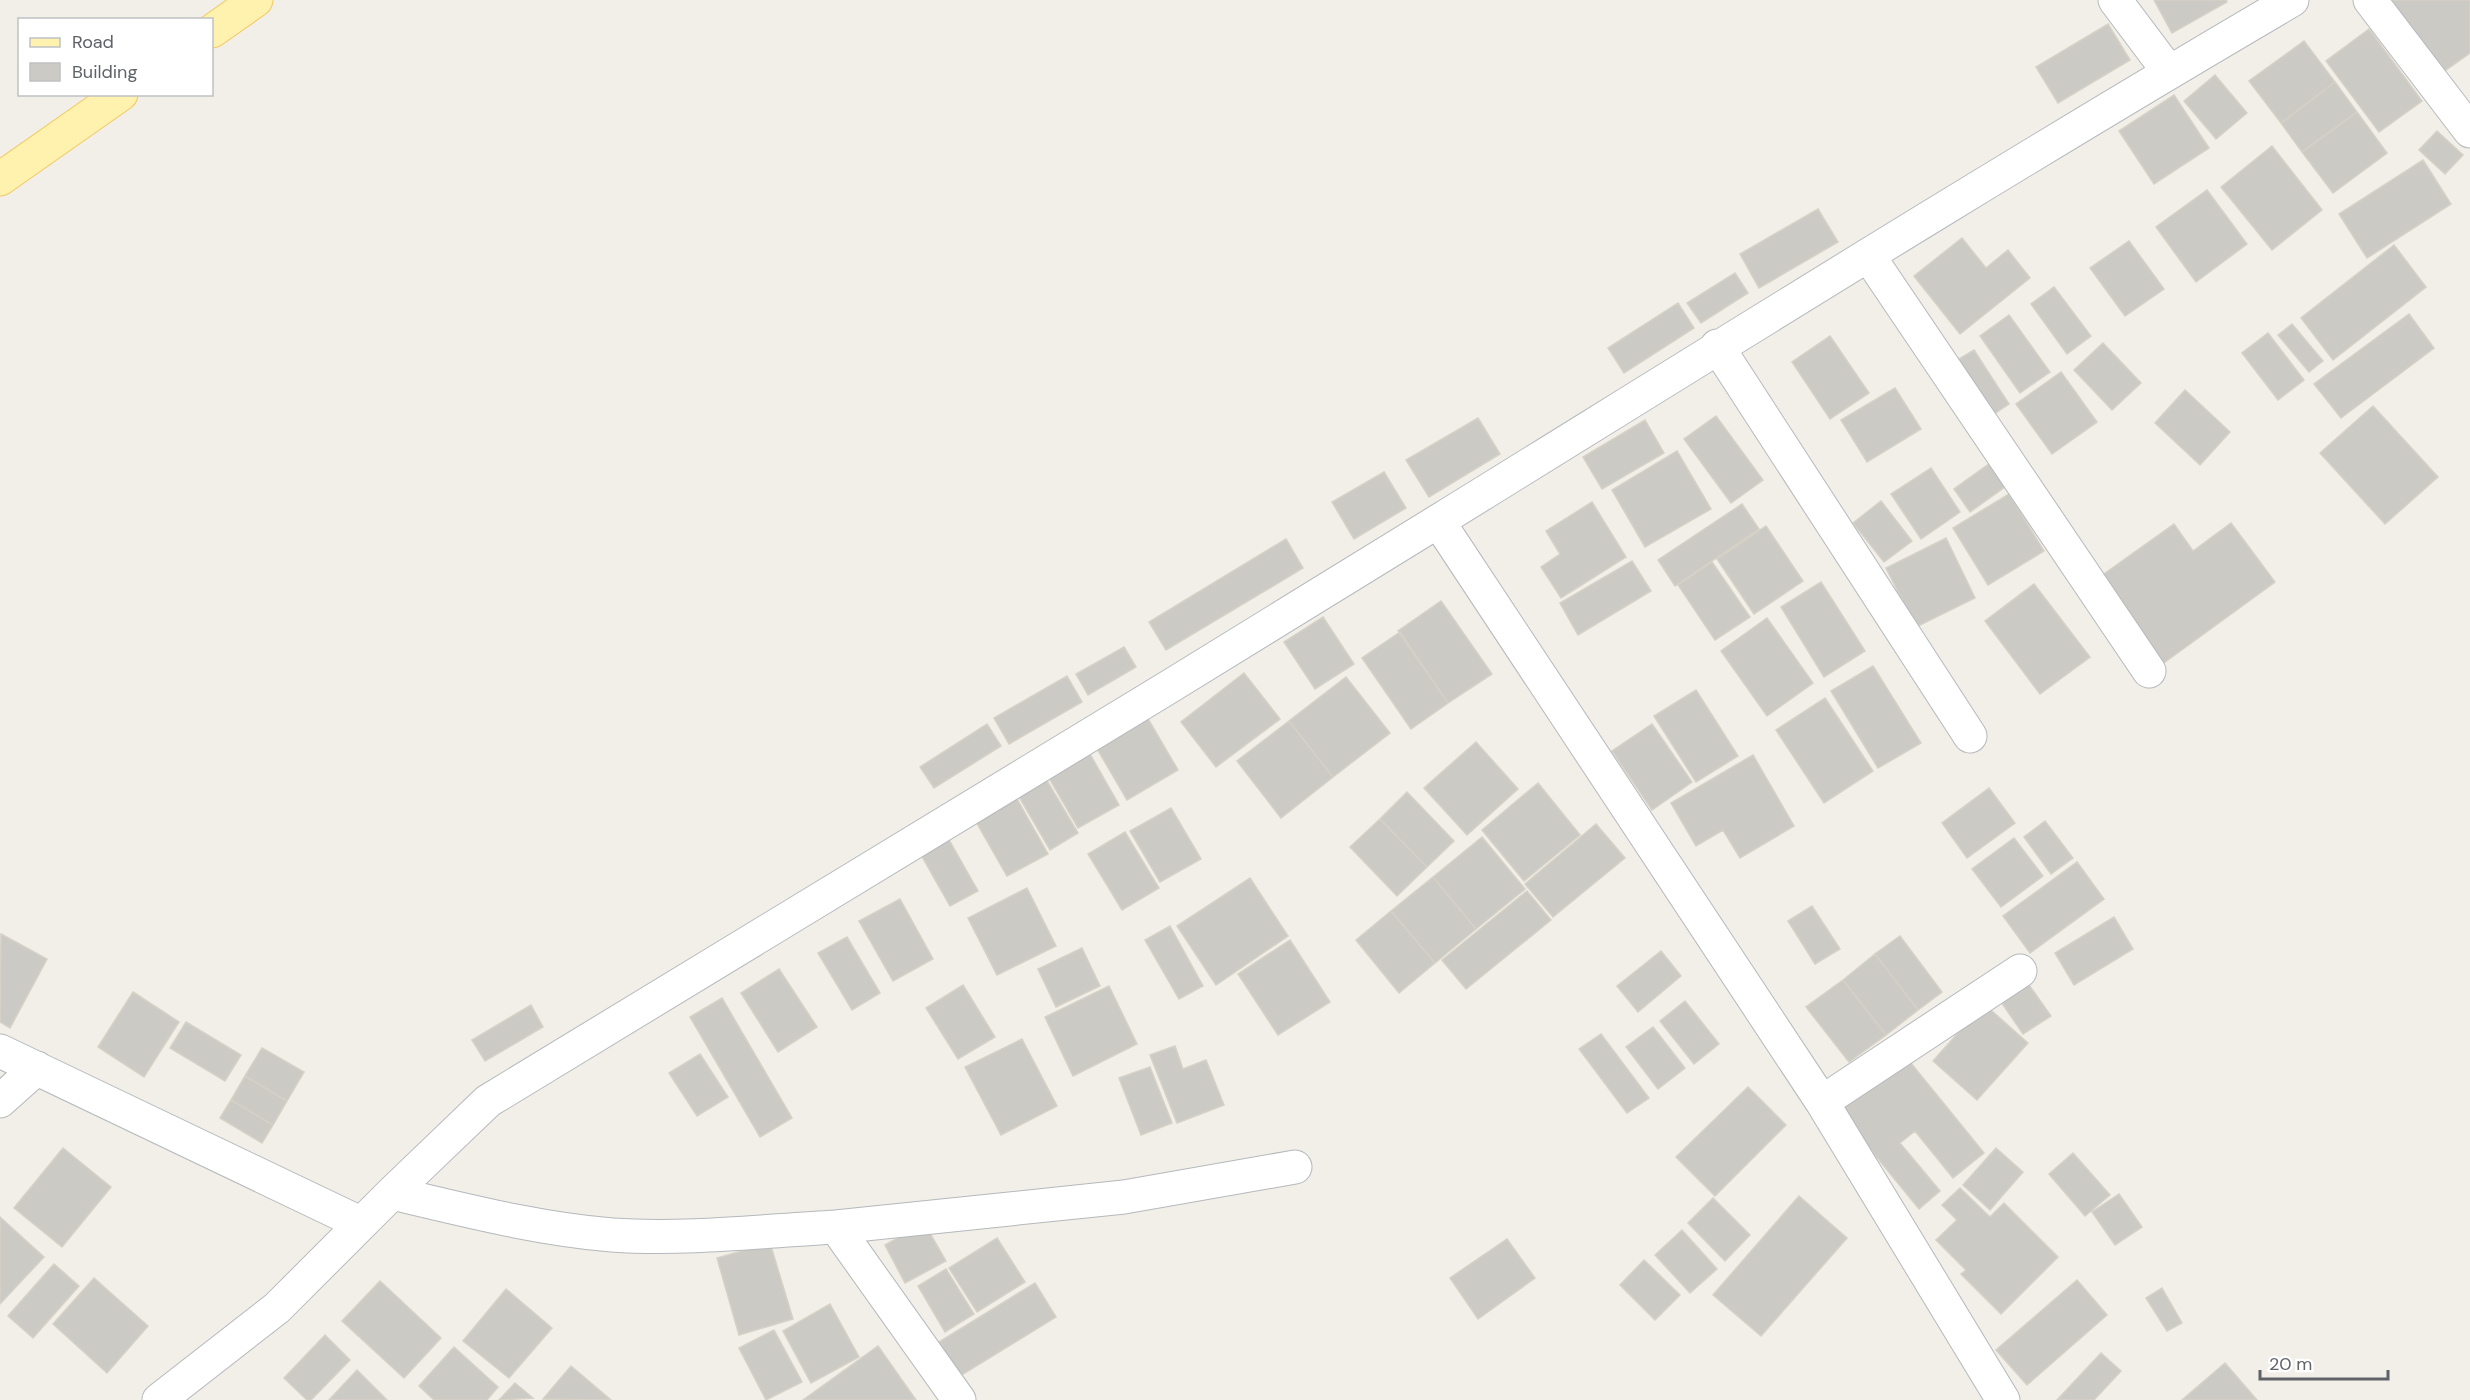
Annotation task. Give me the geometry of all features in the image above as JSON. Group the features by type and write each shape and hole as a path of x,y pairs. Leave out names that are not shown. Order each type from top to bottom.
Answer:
{"main road":[{"path":"213,30 256,0"},
{"path":"0,179 118,96"}],"street":[{"path":"2115,0 2169,72"},
{"path":"159,1400 277,1308 360,1223 488,1101 1438,521 1717,346 2292,0"},
{"path":"2370,0 2470,131"},
{"path":"1868,255 2149,671"},
{"path":"1717,346 1971,736"},
{"path":"1438,521 1822,1102 2003,1400"},
{"path":"1822,1102 2019,971"},
{"path":"0,1051 360,1223"},
{"path":"0,1101 37,1068"},
{"path":"392,1193 531,1225 612,1235 664,1236 836,1227 1124,1197 1295,1167"},
{"path":"836,1227 959,1400"}],"building":[{"path":"2154,0 2226,0 2227,2 2172,33"},
{"path":"2385,0 2470,0 2470,53 2439,75"},
{"path":"2108,24 2130,60 2058,103 2036,67"},
{"path":"2369,29 2422,101 2379,132 2326,61"},
{"path":"2304,41 2335,82 2281,123 2249,81"},
{"path":"2215,75 2247,113 2216,139 2184,101"},
{"path":"2335,82 2357,112 2302,152 2281,123"},
{"path":"2174,95 2209,148 2154,184 2119,131"},
{"path":"2357,112 2387,153 2333,193 2302,152"},
{"path":"2437,131 2463,155 2445,174 2419,150"},
{"path":"2272,146 2322,210 2272,250 2221,187"},
{"path":"2423,160 2451,204 2367,258 2339,214"},
{"path":"2207,190 2247,244 2196,282 2156,227"},
{"path":"1818,209 1838,242 1759,288 1740,254"},
{"path":"1962,238 1986,268 2008,250 2030,278 1960,334 1914,276"},
{"path":"2129,241 2164,289 2125,316 2090,268"},
{"path":"2394,245 2426,287 2333,360 2301,318"},
{"path":"1735,273 1748,293 1701,323 1687,303"},
{"path":"2054,287 2091,336 2067,354 2031,304"},
{"path":"1678,303 1694,328 1624,373 1608,348"},
{"path":"2409,314 2434,348 2341,418 2314,384"},
{"path":"2009,315 2050,372 2020,393 1980,336"},
{"path":"2292,324 2323,361 2309,372 2278,335"},
{"path":"2268,333 2304,380 2278,400 2242,353"},
{"path":"1830,336 1869,393 1830,419 1792,362"},
{"path":"2103,343 2141,383 2112,410 2074,370"},
{"path":"1974,350 2009,404 1985,420 1949,365"},
{"path":"2061,372 2097,422 2052,454 2016,404"},
{"path":"1895,388 1921,429 1867,462 1841,420"},
{"path":"2185,390 2230,432 2200,465 2155,423"},
{"path":"2373,406 2438,477 2385,524 2320,453"},
{"path":"1716,416 1763,480 1731,503 1684,439"},
{"path":"1478,418 1500,454 1429,497 1406,460"},
{"path":"1645,420 1664,453 1602,489 1583,457"},
{"path":"1677,451 1711,509 1645,547 1612,490"},
{"path":"1993,461 2009,484 1970,512 1954,489"},
{"path":"1931,468 1960,512 1921,539 1891,494"},
{"path":"1384,472 1406,508 1354,539 1332,502"},
{"path":"2009,494 2044,551 1988,585 1953,528"},
{"path":"1881,501 1912,541 1884,562 1853,523"},
{"path":"1592,502 1626,557 1561,598 1541,567 1560,554 1546,531"},
{"path":"1742,504 1759,529 1675,586 1658,560"},
{"path":"2231,523 2275,582 2161,665 2097,579 2174,524 2193,551"},
{"path":"1766,526 1803,581 1754,614 1717,559"},
{"path":"1946,538 1975,598 1916,627 1886,568"},
{"path":"1286,539 1303,568 1166,650 1149,622"},
{"path":"1632,561 1651,591 1578,635 1560,603"},
{"path":"1712,562 1750,617 1715,640 1678,585"},
{"path":"1821,582 1865,651 1824,677 1781,607"},
{"path":"2034,584 2090,657 2040,694 1985,621"},
{"path":"1441,601 1492,674 1448,703 1398,631"},
{"path":"1323,617 1354,664 1315,689 1284,642"},
{"path":"1767,618 1813,683 1767,716 1721,651"},
{"path":"1400,632 1448,703 1411,729 1362,658"},
{"path":"1124,647 1136,667 1088,695 1076,674"},
{"path":"1873,666 1921,743 1878,768 1831,691"},
{"path":"1244,673 1280,719 1216,767 1181,722"},
{"path":"1067,676 1082,702 1009,744 994,718"},
{"path":"1346,677 1390,733 1333,777 1289,721"},
{"path":"1696,690 1738,756 1696,782 1654,716"},
{"path":"1825,698 1873,771 1824,803 1776,730"},
{"path":"1147,717 1178,770 1127,800 1096,747"},
{"path":"1289,721 1333,777 1281,818 1237,761"},
{"path":"987,724 1001,746 934,788 920,767"},
{"path":"1652,724 1692,782 1652,810 1612,751"},
{"path":"1476,742 1518,789 1467,835 1424,788"},
{"path":"1090,754 1119,805 1078,828 1049,778"},
{"path":"1753,755 1794,826 1740,858 1723,830 1696,846 1671,803"},
{"path":"1046,779 1078,833 1050,850 1018,795"},
{"path":"1538,783 1580,835 1524,881 1482,830"},
{"path":"1989,788 2015,823 1967,858 1942,823"},
{"path":"1407,792 1454,841 1427,867 1380,819"},
{"path":"1016,797 1048,854 1007,876 975,820"},
{"path":"1171,808 1201,859 1160,882 1130,831"},
{"path":"1380,819 1427,867 1397,896 1350,847"},
{"path":"2045,821 2073,858 2051,874 2024,837"},
{"path":"1596,824 1625,858 1553,917 1525,884"},
{"path":"1125,832 1159,888 1122,910 1088,854"},
{"path":"1482,837 1525,889 1476,929 1433,877"},
{"path":"948,838 978,891 950,906 920,853"},
{"path":"2014,838 2043,876 2001,907 1972,869"},
{"path":"2077,862 2104,899 2030,953 2003,916"},
{"path":"1433,877 1476,929 1435,963 1391,911"},
{"path":"1250,878 1288,936 1216,985 1177,926"},
{"path":"1027,888 1056,946 997,975 968,918"},
{"path":"1527,891 1551,920 1466,989 1442,960"},
{"path":"900,899 933,959 893,981 859,921"},
{"path":"1812,906 1840,949 1815,964 1788,921"},
{"path":"1391,911 1435,963 1399,993 1356,940"},
{"path":"2114,917 2133,949 2074,985 2055,953"},
{"path":"1170,926 1203,986 1179,999 1145,940"},
{"path":"1,934 47,959 10,1028 0,1022"},
{"path":"1900,936 1942,992 1918,1010 1875,954"},
{"path":"847,937 880,993 852,1010 818,953"},
{"path":"1290,940 1330,1002 1278,1035 1238,974"},
{"path":"1082,948 1100,986 1056,1007 1038,969"},
{"path":"1661,951 1681,976 1638,1012 1617,986"},
{"path":"1875,954 1918,1010 1886,1035 1843,980"},
{"path":"779,969 817,1027 778,1052 741,993"},
{"path":"2022,975 2051,1016 2023,1034 1995,993"},
{"path":"1843,980 1886,1035 1849,1062 1806,1007"},
{"path":"963,985 995,1037 958,1059 926,1008"},
{"path":"1109,986 1137,1044 1073,1076 1045,1017"},
{"path":"133,992 179,1022 144,1077 98,1047"},
{"path":"722,998 792,1118 760,1137 690,1017"},
{"path":"1685,1001 1719,1044 1694,1064 1660,1021"},
{"path":"1984,1004 2028,1043 1977,1100 1933,1061"},
{"path":"531,1005 543,1027 485,1061 472,1040"},
{"path":"186,1022 241,1055 225,1081 170,1048"},
{"path":"1653,1027 1685,1068 1658,1089 1626,1047"},
{"path":"1601,1034 1649,1098 1627,1113 1579,1049"},
{"path":"1022,1039 1057,1106 1001,1135 965,1067"},
{"path":"1175,1046 1183,1069 1206,1060 1224,1105 1177,1123 1150,1055"},
{"path":"262,1048 304,1072 287,1101 245,1076"},
{"path":"700,1054 728,1097 697,1116 669,1073"},
{"path":"1906,1057 1984,1153 1953,1178 1915,1131 1900,1143 1940,1191 1919,1209 1839,1111"},
{"path":"1150,1067 1172,1123 1141,1135 1119,1078"},
{"path":"245,1076 287,1101 273,1125 231,1100"},
{"path":"1748,1087 1786,1125 1715,1196 1676,1157"},
{"path":"231,1100 273,1125 262,1143 220,1118"},
{"path":"63,1148 111,1187 62,1247 14,1208"},
{"path":"1996,1148 2023,1172 1990,1210 1963,1185"},
{"path":"2073,1153 2110,1195 2085,1216 2049,1174"},
{"path":"1960,1188 1990,1217 2004,1203 2058,1257 2001,1314 1961,1274 1966,1270 1936,1240 1957,1220 1942,1205"},
{"path":"2119,1194 2142,1227 2115,1245 2092,1212"},
{"path":"1799,1196 1847,1238 1761,1336 1713,1295"},
{"path":"1713,1198 1750,1235 1725,1261 1688,1223"},
{"path":"0,1217 44,1257 0,1304"},
{"path":"924,1223 946,1261 905,1283 885,1245"},
{"path":"1682,1230 1717,1269 1690,1293 1655,1255"},
{"path":"997,1238 1025,1282 977,1312 949,1268"},
{"path":"1507,1239 1535,1278 1478,1319 1450,1278"},
{"path":"770,1243 793,1319 739,1335 717,1258"},
{"path":"1644,1260 1680,1295 1655,1320 1620,1285"},
{"path":"54,1264 79,1286 33,1338 8,1316"},
{"path":"946,1269 974,1314 945,1332 918,1286"},
{"path":"94,1278 148,1326 107,1373 53,1324"},
{"path":"2077,1280 2107,1315 2027,1385 1996,1350"},
{"path":"380,1281 441,1338 404,1378 342,1321"},
{"path":"1035,1283 1056,1317 960,1376 939,1342"},
{"path":"2162,1288 2182,1323 2167,1331 2146,1298"},
{"path":"506,1289 552,1328 509,1378 463,1341"},
{"path":"830,1304 859,1357 811,1383 783,1331"},
{"path":"774,1330 802,1382 766,1400 739,1348"},
{"path":"325,1335 350,1360 311,1400 307,1400 284,1378"},
{"path":"878,1346 916,1400 803,1400"},
{"path":"454,1347 498,1387 487,1400 434,1400 419,1386"},
{"path":"2101,1353 2121,1371 2094,1400 2057,1400"},
{"path":"2225,1363 2257,1400 2182,1400"},
{"path":"571,1366 611,1400 543,1399"},
{"path":"357,1370 387,1400 329,1400"},
{"path":"515,1383 533,1398 499,1400"}]}
